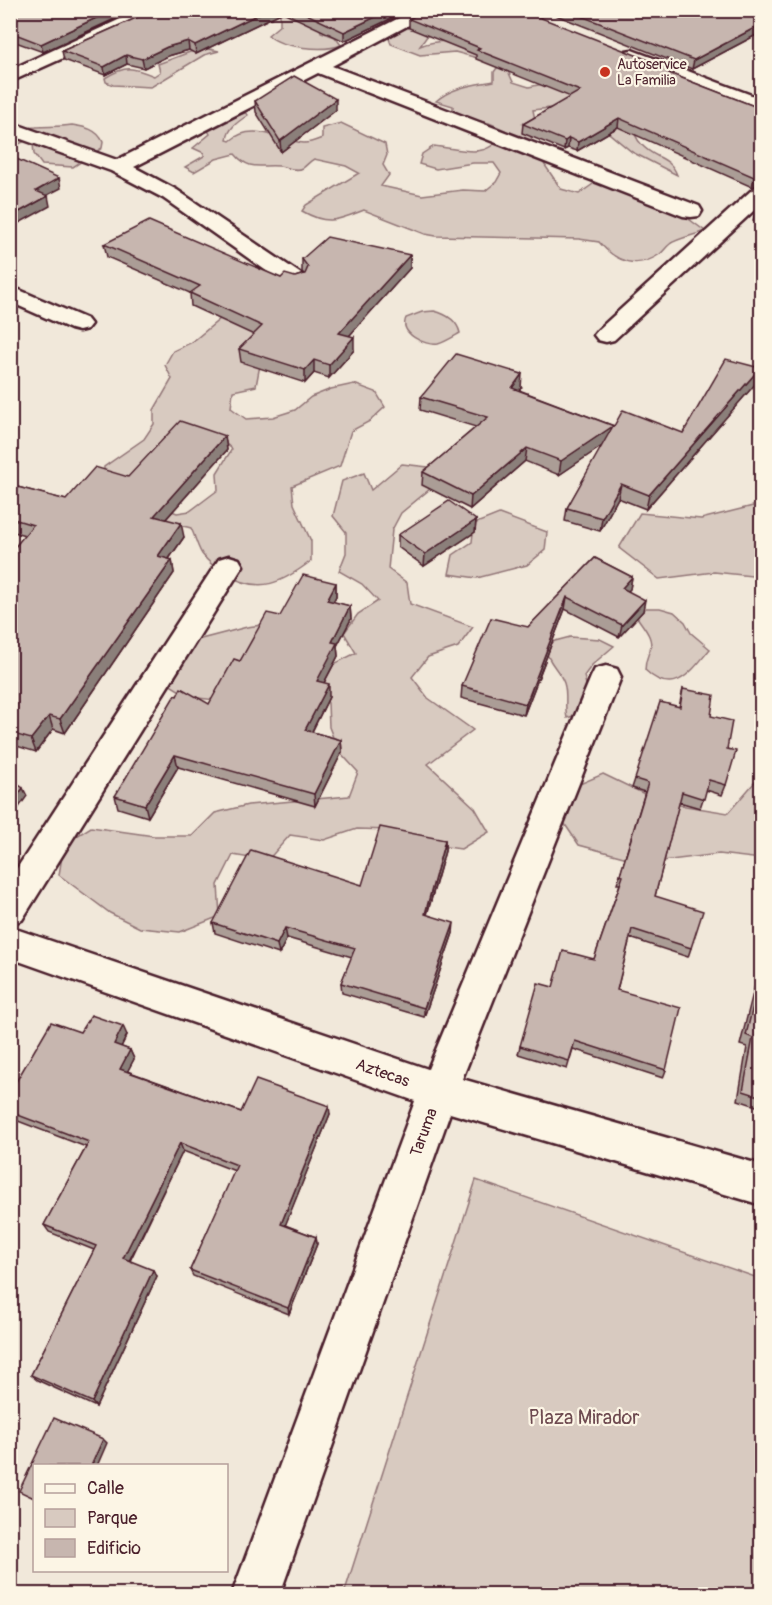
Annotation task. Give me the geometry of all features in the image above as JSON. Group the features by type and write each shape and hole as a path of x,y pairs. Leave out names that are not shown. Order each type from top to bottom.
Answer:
{"street":[{"path":"10,77 155,10"},
{"path":"118,167 429,10"},
{"path":"618,50 762,106"},
{"path":"318,67 691,211"},
{"path":"10,128 118,167 170,194 296,281"},
{"path":"606,335 762,192"},
{"path":"10,293 79,324"},
{"path":"10,909 229,566"},
{"name":"Taruma","path":"256,1594 438,1091 606,677"},
{"name":"Aztecas","path":"10,942 438,1091 762,1185"}],"green space":[{"path":"280,11 314,11 321,32 335,37 341,45 303,48 274,39 268,35 280,25"},
{"path":"413,24 430,32 420,46 433,42 458,42 523,59 509,73 513,82 529,87 547,83 630,119 634,133 640,142 647,150 670,164 677,175 632,152 599,125 585,118 550,108 533,110 535,120 529,129 534,149 561,189 579,194 603,177 624,176 675,200 678,211 705,231 673,242 651,259 635,263 612,255 599,242 579,239 436,236 425,234 364,210 340,219 319,219 302,211 306,205 359,173 346,166 314,159 303,168 294,169 251,165 240,160 235,154 216,159 194,172 185,167 204,156 204,153 193,148 210,134 206,127 245,113 248,115 232,128 227,140 230,141 247,132 256,132 306,143 322,138 322,128 341,123 385,144 387,155 383,165 389,175 381,186 422,195 463,190 485,191 496,182 501,173 494,163 473,163 436,169 419,164 422,154 434,146 474,151 483,150 498,140 505,130 489,123 453,116 453,106 436,101 456,90 494,81 494,72 500,64 455,52 420,55 391,44 388,36"},
{"path":"209,49 219,51 204,55 151,87 113,85 106,82 105,78 124,69 134,69 154,76 160,72 158,64 190,52"},
{"path":"72,125 94,131 103,142 102,148 73,167 42,165 34,154 33,144 25,141 17,145 15,156 11,159 11,130"},
{"path":"250,281 265,288 280,291 311,293 319,305 265,355 256,386 233,391 231,408 246,419 273,417 295,410 311,397 331,389 354,384 376,392 385,407 370,421 351,431 340,466 292,486 294,504 311,541 311,561 281,580 261,585 239,581 213,566 202,554 191,528 141,522 119,507 119,498 132,496 177,513 190,511 218,490 217,473 232,449 218,437 200,430 175,430 158,453 134,475 118,481 104,477 104,467 144,439 154,424 154,410 172,379 165,365 173,351 192,342 220,319 244,313 239,301 218,296 227,284"},
{"path":"434,311 450,318 460,333 441,343 432,344 420,341 409,333 405,324 406,318 422,312"},
{"path":"402,464 428,467 436,484 401,513 392,530 388,569 407,583 410,604 473,627 458,647 428,657 412,677 428,698 473,730 428,764 475,808 489,832 461,849 425,844 391,830 357,829 324,840 290,835 267,861 233,855 218,885 220,916 180,932 140,928 110,913 59,875 64,844 91,827 154,836 192,836 215,813 248,805 349,796 358,772 338,750 329,727 328,703 312,683 330,666 356,653 344,633 358,614 378,601 362,584 339,571 346,553 346,532 333,516 342,481 364,473 371,490"},
{"path":"761,504 761,577 714,572 659,579 619,548 640,513 701,519"},
{"path":"499,514 547,532 545,550 527,565 477,578 449,574 453,555 472,542 474,524"},
{"path":"646,608 660,608 674,612 685,622 691,633 710,649 681,679 665,682 645,670 651,645 647,632 637,617"},
{"path":"262,625 224,701 190,697 167,683 182,644"},
{"path":"570,637 600,639 614,646 592,665 584,676 590,702 582,713 567,718 564,683 545,648 555,641"},
{"path":"603,774 661,802 728,813 761,775 761,859 719,854 646,863 579,845 547,798"},
{"name":"Plaza Mirador","path":"476,1180 761,1279 761,1594 344,1594"}],"building":[{"path":"10,10 113,10 41,44 10,32"},
{"path":"154,10 267,10 195,45 188,41 167,47 142,59 126,55 104,67 62,51"},
{"path":"298,10 390,10 344,32"},
{"path":"425,10 521,10 674,70 669,73 762,109 762,175 754,177 619,118 578,142 569,138 565,141 523,124 580,91 477,50 480,48 409,19"},
{"path":"566,10 762,10 762,24 694,60"},
{"path":"294,76 336,99 280,141 255,101"},
{"path":"10,156 59,178 36,191 48,196 10,217"},
{"path":"762,206 762,214 755,212"},
{"path":"149,221 281,278 285,274 295,277 305,274 308,267 302,259 327,237 410,255 339,333 354,337 329,365 314,360 305,370 239,349 262,326 190,293 200,286 104,244"},
{"path":"456,354 522,374 512,388 614,426 623,410 683,433 726,359 760,368 649,495 621,484 602,518 567,508 613,426 561,461 527,448 471,496 423,472 488,417 421,397"},
{"path":"180,421 225,436 154,516 181,523 158,556 172,560 60,719 49,716 31,739 10,733 10,553 33,525 10,518 10,485 66,500 95,467 128,477"},
{"path":"449,501 476,520 425,554 398,535"},
{"path":"595,558 632,577 622,588 645,600 622,625 567,597 526,704 462,686 491,618 528,627"},
{"path":"303,575 336,583 327,600 350,606 332,642 337,643 317,681 329,684 305,730 341,740 314,794 175,755 145,805 115,796 175,695 177,696 181,688 209,704 234,659 240,661 267,613 280,616"},
{"path":"683,689 714,695 711,716 732,721 727,749 736,751 726,785 709,780 704,799 682,792 655,896 703,911 691,948 632,929 617,990 681,1008 666,1070 575,1041 569,1061 520,1046 538,983 553,987 563,951 594,959 623,876 620,875 648,783 635,779 660,702 680,707"},
{"path":"10,779 23,788 10,806"},
{"path":"380,827 445,840 425,914 454,923 424,1008 341,983 355,948 285,928 277,944 213,923 251,850 362,885"},
{"path":"762,969 762,1097 743,1091 753,1038 746,1035"},
{"path":"91,1015 123,1026 114,1044 130,1050 120,1069 241,1112 256,1080 329,1106 281,1224 316,1237 288,1308 190,1270 237,1165 180,1143 123,1258 153,1270 92,1402 31,1375 96,1246 44,1225 89,1142 10,1112 10,1092 51,1022 80,1032"},
{"path":"54,1418 103,1439 92,1464 33,1464 33,1498 19,1491"}],"place":[{"name":"Autoservice La Familia","path":"605,72"}]}
